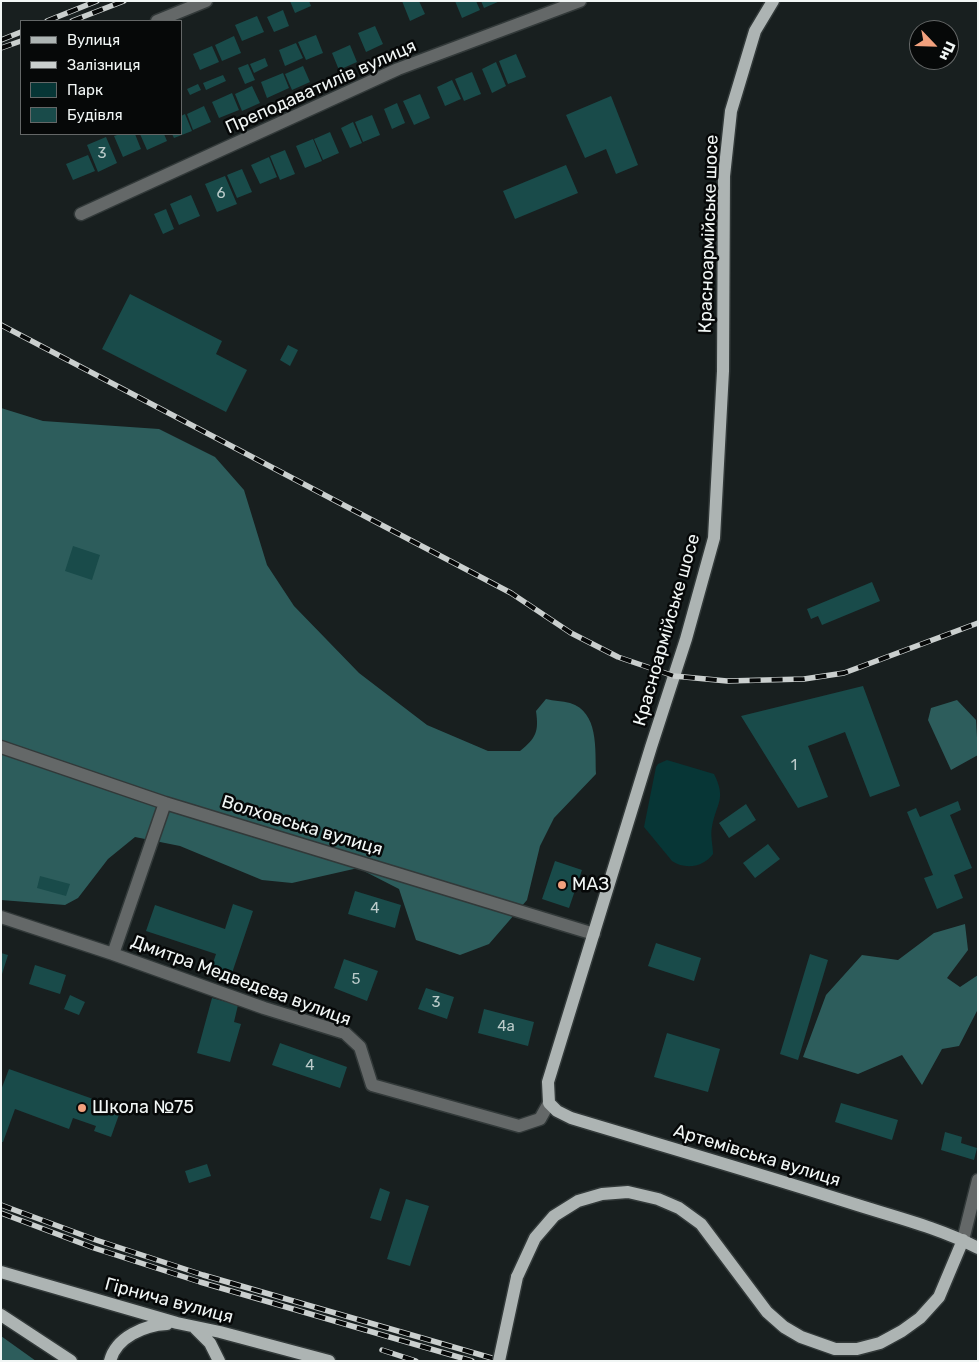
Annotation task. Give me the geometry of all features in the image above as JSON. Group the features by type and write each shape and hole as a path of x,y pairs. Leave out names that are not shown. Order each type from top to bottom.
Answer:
{"main road":[{"name":"Красноармійське шосе","path":"549,1104 548,1082 648,756 686,640 714,538 723,371 724,176 731,111 755,32 773,1"},
{"name":"Артемівська вулиця","path":"549,1104 557,1111 571,1118 803,1188 963,1240 978,1248"},
{"path":"500,1361 517,1277 535,1238 554,1216 578,1201 602,1194 628,1192 658,1199 679,1208 701,1224 767,1312 784,1327 801,1337 835,1348 858,1349 880,1343 920,1318 939,1297 963,1240"},
{"name":"Гірнича вулиця","path":"1,1272 177,1324 220,1332 330,1361"},
{"path":"1,1315 71,1361"},
{"path":"110,1361 111,1355 126,1338 153,1325 177,1324"},
{"path":"194,1327 210,1343 219,1361"}],"street":[{"path":"159,20 206,1"},
{"name":"Преподаватилів вулиця","path":"81,214 398,69 580,1"},
{"name":"Волховська вулиця","path":"1,748 165,803 594,934"},
{"path":"113,954 165,803"},
{"name":"Дмитра Медведєва вулиця","path":"1,917 113,954 264,1008 345,1033 360,1047 372,1085 519,1126 540,1119 549,1104"},
{"path":"963,1240 978,1180"}],"green space":[{"path":"667,760 714,774 720,790 711,830 713,854 705,862 694,866 683,866 672,861 644,827 656,767"}],"shaded area":[{"path":"1,408 43,421 159,429 215,457 244,490 267,565 294,606 359,673 427,725 488,751 520,751 530,742 535,734 537,724 536,711 546,699 570,703 586,714 594,732 596,774 554,818 540,846 527,900 489,944 460,955 416,940 399,889 358,868 292,883 262,880 180,846 135,837 108,859 78,898 65,905 1,900"},
{"path":"957,700 976,720 978,755 951,770 928,720 931,708"},
{"path":"965,924 968,950 947,978 960,987 978,975 978,1009 959,1046 942,1049 922,1085 902,1055 858,1074 803,1057 826,995 862,955 898,960 934,933"},
{"path":"1,1336 36,1361 1,1361"}],"building":[{"path":"290,1 309,1 311,6 295,13"},
{"path":"402,1 419,1 425,14 410,21"},
{"path":"455,1 476,1 480,10 462,18"},
{"path":"481,1 500,1 484,8"},
{"path":"283,10 289,26 274,32 267,17"},
{"path":"257,16 264,32 242,41 235,25"},
{"path":"375,26 383,44 366,52 358,33"},
{"path":"316,35 323,53 306,60 298,42"},
{"path":"234,36 241,53 222,61 215,45"},
{"path":"296,43 303,58 285,66 279,50"},
{"path":"350,45 357,62 339,70 332,53"},
{"path":"212,46 219,62 200,70 193,54"},
{"path":"516,54 526,77 508,84 499,61"},
{"path":"265,58 268,66 254,73 250,64"},
{"path":"496,62 506,86 492,93 482,69"},
{"path":"248,64 255,80 245,84 238,68"},
{"path":"303,66 310,82 292,90 285,74"},
{"path":"472,72 481,94 464,101 455,79"},
{"path":"283,73 289,88 267,98 261,82"},
{"path":"223,75 226,81 206,90 203,83"},
{"path":"452,80 461,99 445,106 437,87"},
{"path":"198,84 201,90 190,95 187,89"},
{"path":"252,86 260,103 242,111 235,94"},
{"path":"232,93 239,110 219,118 212,102"},
{"path":"420,94 430,118 414,125 403,101"},
{"path":"611,96 638,165 616,174 606,149 585,158 566,115"},
{"path":"397,103 405,123 392,129 384,109"},
{"path":"204,106 211,122 193,130 187,114"},
{"path":"185,114 192,131 182,135 182,116"},
{"path":"372,115 380,135 363,142 355,122"},
{"path":"353,122 362,143 350,148 341,128"},
{"path":"330,132 339,153 323,160 314,139"},
{"path":"135,135 141,149 123,157 114,136"},
{"path":"140,135 164,135 167,141 147,150"},
{"path":"106,137 117,163 98,172 87,145"},
{"path":"313,139 322,161 305,168 296,146"},
{"path":"285,150 295,174 280,180 270,156"},
{"path":"88,155 95,171 73,180 66,164"},
{"path":"269,157 277,177 260,184 251,165"},
{"path":"566,165 578,193 515,219 503,191"},
{"path":"242,169 252,192 237,198 227,175"},
{"path":"225,176 237,204 217,212 205,184"},
{"path":"191,195 200,216 179,225 170,204"},
{"path":"166,209 174,229 163,234 154,214"},
{"path":"130,294 222,341 216,354 247,370 226,412 102,349"},
{"path":"288,345 298,350 290,366 280,360"},
{"path":"73,546 100,555 92,580 65,571"},
{"path":"872,582 880,601 822,625 818,616 811,619 807,609"},
{"path":"863,686 900,786 870,797 845,732 808,746 828,797 798,808 741,716"},
{"path":"958,801 961,810 950,815 972,868 954,875 963,898 937,909 924,878 933,875 907,812 916,808 920,817"},
{"path":"746,804 756,820 729,838 719,823"},
{"path":"768,844 780,859 755,878 743,863"},
{"name":"МАЗ","path":"555,861 582,870 569,908 542,899"},
{"path":"40,876 70,884 66,896 37,888"},
{"path":"355,891 401,905 395,928 348,914"},
{"path":"233,904 253,911 231,976 211,969 216,954 146,931 155,905 225,929"},
{"path":"656,943 701,958 694,981 648,966"},
{"path":"1,953 8,955 2,974 1,974"},
{"path":"810,954 828,960 798,1060 780,1054"},
{"path":"344,959 378,971 367,1001 334,988"},
{"path":"35,965 66,975 60,994 29,984"},
{"path":"426,988 454,997 447,1019 418,1009"},
{"path":"70,995 85,1002 79,1015 64,1009"},
{"path":"212,998 238,1005 234,1022 241,1024 230,1062 197,1053"},
{"path":"484,1009 534,1022 528,1046 478,1033"},
{"path":"667,1033 720,1049 708,1092 654,1077"},
{"path":"280,1043 347,1067 340,1088 272,1065"},
{"path":"9,1069 121,1109 111,1137 94,1131 96,1126 73,1118 69,1129 15,1109 3,1142 1,1142 1,1090"},
{"path":"841,1103 898,1120 892,1140 835,1122"},
{"path":"945,1132 962,1137 961,1143 977,1148 974,1160 941,1150"},
{"path":"207,1164 211,1176 189,1183 185,1171"},
{"path":"380,1188 390,1192 381,1221 370,1218"},
{"path":"406,1199 429,1206 410,1266 387,1259"}],"railway":[{"path":"50,20 97,1"},
{"path":"75,20 124,1"},
{"path":"1,40 20,32"},
{"path":"1,48 20,41"},
{"path":"1,325 511,593 571,633 618,657 674,676 727,681 804,679 844,673 978,623"},
{"path":"1,1205 96,1240 203,1275 502,1361"},
{"path":"1,1213 94,1248 200,1282 472,1361"},
{"path":"382,1350 416,1361"}],"place":[{"name":"МАЗ","path":"562,885"},
{"name":"Школа №75","path":"82,1108"}]}
